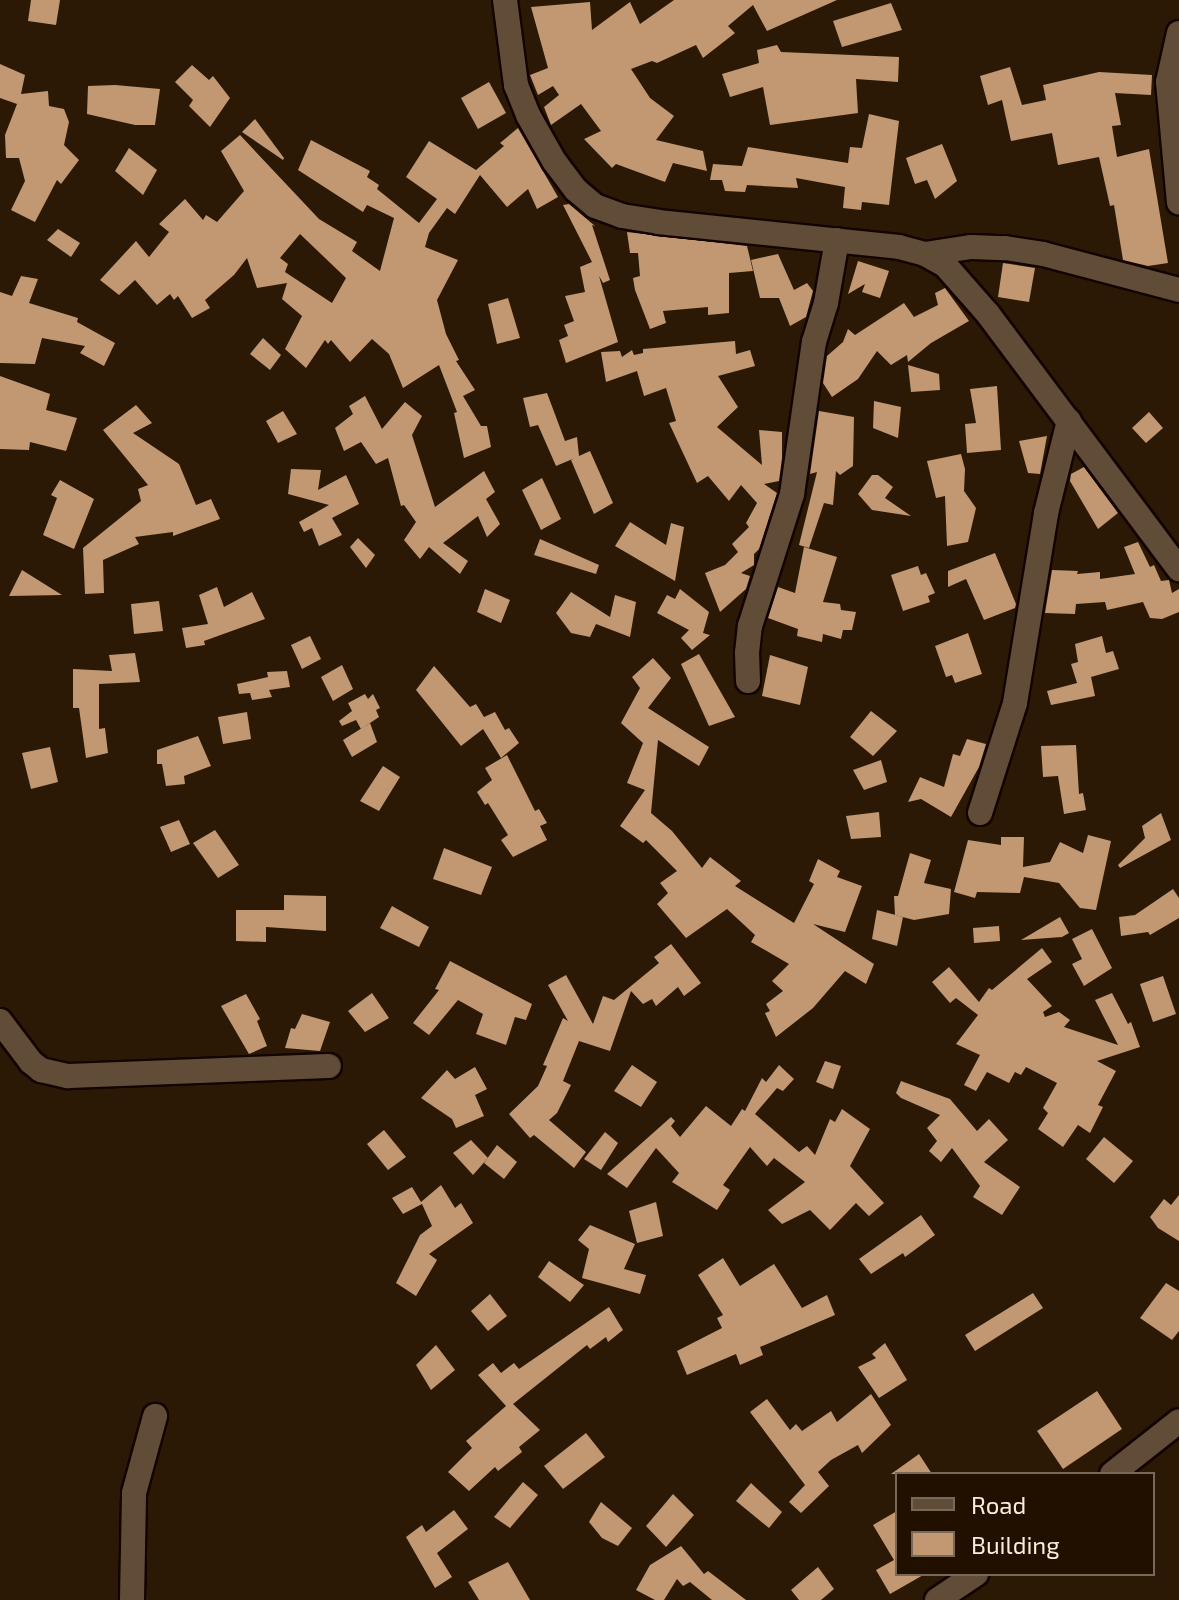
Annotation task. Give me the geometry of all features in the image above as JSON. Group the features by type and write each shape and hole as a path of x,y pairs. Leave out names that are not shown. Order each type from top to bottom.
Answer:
{"street":[{"path":"505,0 516,85 528,115 554,161 576,190 595,206 622,216 899,247 925,254 945,265 1069,421 1179,569"},
{"path":"1179,33 1168,82 1179,203"},
{"path":"748,681 750,626 792,494 814,342 826,303 837,240"},
{"path":"925,254 971,247 1005,248 1043,254 1179,290"},
{"path":"980,813 1015,703 1046,513 1069,421"},
{"path":"0,1021 31,1062 41,1070 68,1076 329,1066"},
{"path":"132,1600 134,1493 155,1416"},
{"path":"1115,1472 1179,1421"},
{"path":"937,1600 973,1576"}],"building":[{"path":"31,0 60,0 56,25 28,21"},
{"path":"674,0 837,0 767,31 753,5 728,26 735,33 703,58 696,45 657,63 652,61 631,69 650,98 674,116 656,140 703,151 707,171 673,163 665,182 616,164 612,168 584,139 601,131 581,104 551,125 544,107 559,95 553,86 538,95 530,75 548,68 531,7 590,2 592,30 630,2 640,24"},
{"path":"891,3 902,30 842,47 833,21"},
{"path":"777,45 781,52 899,57 898,82 856,79 858,113 770,125 763,87 730,97 722,74 759,63 757,50"},
{"path":"0,64 25,75 21,94 48,91 49,106 64,109 69,122 64,145 79,160 61,184 57,180 35,222 11,210 25,181 19,158 6,158 5,135 17,104 0,98"},
{"path":"192,65 209,80 213,76 230,98 210,127 189,106 193,100 175,82"},
{"path":"1010,67 1022,105 1046,100 1043,85 1099,72 1152,75 1151,95 1115,93 1121,125 1112,126 1117,157 1149,149 1168,263 1148,266 1123,260 1114,205 1110,206 1099,157 1058,165 1052,133 1011,141 1002,100 988,105 980,76"},
{"path":"489,82 506,113 478,129 461,98"},
{"path":"88,86 160,89 155,125 135,125 87,114"},
{"path":"869,114 899,121 889,205 862,202 861,210 843,208 845,187 796,178 798,188 747,185 745,192 725,191 722,180 710,180 713,164 742,166 748,147 848,163 850,147 862,148"},
{"path":"255,119 284,158 283,160 242,132"},
{"path":"518,128 558,197 537,209 528,189 507,207 480,175 455,214 447,208 429,233 425,247 458,260 437,300 446,334 459,360 456,361 475,390 463,396 481,426 487,426 491,447 464,458 454,413 457,412 439,365 403,388 389,354 372,339 350,362 331,340 328,344 325,340 306,368 285,349 302,316 282,299 287,283 257,288 247,258 234,275 205,300 210,308 192,318 178,296 174,300 170,294 157,305 135,280 119,295 100,280 136,241 149,257 169,232 159,224 185,199 203,220 206,215 217,222 244,191 221,151 240,135 319,219 357,242 352,251 380,271 394,218 367,205 363,212 298,170 311,140 370,171 367,177 379,185 377,189 419,223 437,199 406,177 429,141 476,170 504,146 500,143","holes":["300,234 346,278 332,303 285,272 288,264 280,258"]},
{"path":"942,144 957,181 935,199 927,180 915,184 906,158"},
{"path":"129,148 157,170 143,195 115,171"},
{"path":"569,204 595,226 592,225 610,280 603,283 599,276 618,342 566,363 559,340 568,336 564,325 574,321 565,296 585,292 580,267 592,262 563,205"},
{"path":"58,229 80,243 71,257 47,240"},
{"path":"627,232 747,246 753,271 729,273 729,313 708,315 708,307 663,311 666,323 650,329 633,278 640,276 638,253 630,253"},
{"path":"778,254 794,290 807,283 813,291 806,317 790,326 779,298 760,298 751,260"},
{"path":"858,261 889,271 880,298 862,292 865,284 848,294"},
{"path":"1003,263 1035,268 1029,302 998,297"},
{"path":"21,276 38,279 29,303 78,318 77,322 115,343 104,366 80,353 85,346 42,338 35,364 0,363 0,292 12,296"},
{"path":"945,288 969,321 931,343 908,362 907,355 891,365 877,351 858,379 832,397 823,383 827,356 843,342 848,329 855,335 904,303 914,317 938,305 935,293"},
{"path":"508,298 520,338 497,344 488,304"},
{"path":"263,338 281,355 270,370 250,354"},
{"path":"735,341 736,354 750,350 755,366 718,376 738,407 717,427 762,465 759,430 782,432 782,458 779,481 764,484 777,493 759,549 754,554 754,565 741,573 750,576 746,589 720,612 705,573 725,565 738,552 732,544 749,527 746,523 757,503 741,485 729,501 708,476 697,483 669,423 676,421 666,388 644,396 637,371 606,382 601,352 620,351 622,357 632,350 634,355 643,353 643,349"},
{"path":"908,365 939,374 940,390 911,392"},
{"path":"0,376 50,394 46,410 77,418 66,451 30,442 29,450 0,449"},
{"path":"997,386 1001,450 967,453 965,424 976,423 970,389"},
{"path":"547,393 565,441 577,437 579,456 590,451 613,503 594,514 571,460 575,458 556,466 538,425 530,427 523,398"},
{"path":"365,396 382,429 405,402 422,416 412,435 435,507 484,471 495,492 486,499 500,524 487,537 478,516 443,543 468,561 460,574 429,547 420,559 404,540 416,522 404,505 401,506 388,458 376,464 361,442 344,451 335,428 353,414 349,406"},
{"path":"874,401 901,407 898,438 873,428"},
{"path":"136,405 152,423 133,433 179,464 196,505 211,499 220,519 173,536 173,532 135,537 139,544 103,560 104,593 85,594 83,548 141,501 138,489 148,485 103,430"},
{"path":"283,411 297,434 278,443 266,421"},
{"path":"819,411 854,417 853,466 840,475 836,471 833,505 824,503 809,548 799,545 817,472 810,474"},
{"path":"1149,412 1163,428 1146,443 1132,428"},
{"path":"1047,436 1040,474 1028,473 1019,441"},
{"path":"961,454 965,469 964,491 976,508 968,542 947,546 945,496 936,498 927,461"},
{"path":"1084,467 1118,513 1098,529 1070,481 1071,474"},
{"path":"291,469 321,470 318,490 346,475 359,504 332,518 342,535 319,546 312,528 304,532 299,522 329,505 288,494"},
{"path":"872,475 878,475 893,487 885,498 911,516 872,510 858,494"},
{"path":"542,478 561,519 541,530 522,490"},
{"path":"60,480 94,499 74,549 43,535 57,498 51,495"},
{"path":"630,522 666,545 671,523 684,527 675,581 615,546"},
{"path":"358,538 375,555 366,568 350,547"},
{"path":"540,539 599,565 596,574 534,555"},
{"path":"1138,542 1161,581 1169,580 1172,593 1179,589 1179,612 1162,619 1150,618 1143,602 1107,610 1105,602 1076,604 1075,614 1045,613 1052,570 1078,571 1077,574 1100,572 1100,579 1135,574 1124,547"},
{"path":"804,547 837,557 823,602 840,604 841,610 856,612 852,630 843,630 841,639 823,634 822,642 797,636 798,629 768,618 778,587 795,593"},
{"path":"995,553 1016,604 1015,608 984,620 966,579 948,587 948,571"},
{"path":"918,566 921,575 926,573 935,593 928,596 930,602 903,611 891,575"},
{"path":"22,570 62,595 9,596"},
{"path":"217,587 224,607 252,592 265,619 204,641 205,645 186,648 182,628 208,624 199,595"},
{"path":"485,589 510,600 501,623 477,612"},
{"path":"680,589 709,612 703,633 710,635 692,650 681,638 689,630 657,613 667,595 675,599"},
{"path":"571,592 610,617 615,595 636,602 630,637 596,624 590,637 571,633 556,613"},
{"path":"159,601 163,631 134,634 131,604"},
{"path":"968,633 982,674 955,683 952,675 946,677 935,646"},
{"path":"310,636 321,659 302,669 291,645"},
{"path":"1102,636 1106,653 1113,651 1119,669 1091,677 1095,696 1051,705 1047,691 1077,683 1071,664 1078,662 1075,644"},
{"path":"135,653 140,682 99,684 99,729 105,728 108,753 86,758 79,708 73,708 73,669 112,671 109,655"},
{"path":"699,654 735,717 709,726 681,664"},
{"path":"770,655 808,667 800,705 762,696"},
{"path":"653,658 671,678 648,708 709,747 699,766 658,740 651,813 672,831 702,868 710,857 741,881 735,886 794,923 814,884 809,881 818,859 840,871 837,877 862,886 845,932 813,924 874,964 866,984 845,971 813,1008 776,1037 765,1013 770,1011 766,1004 783,991 772,981 789,964 751,942 755,935 727,909 686,938 657,904 668,893 660,883 677,871 646,840 643,843 620,826 645,790 627,783 643,743 621,723 640,688 632,677"},
{"path":"342,665 353,689 333,701 321,677"},
{"path":"434,666 470,707 476,704 484,717 495,712 505,730 509,728 519,743 501,758 483,729 461,746 416,690"},
{"path":"287,671 290,687 269,690 272,697 252,700 250,693 239,694 237,684 268,677 267,672"},
{"path":"365,694 368,699 373,694 380,708 376,710 379,717 361,729 356,720 342,726 339,721 352,711 348,703"},
{"path":"871,711 897,731 873,756 850,737"},
{"path":"247,712 251,739 223,744 218,717"},
{"path":"370,723 377,742 352,757 343,740"},
{"path":"198,736 211,766 184,776 185,784 166,786 162,764 157,764 157,750"},
{"path":"967,739 986,744 979,767 951,817 921,799 908,802 920,777 944,787 953,754 960,756"},
{"path":"1076,745 1079,794 1083,793 1086,810 1064,814 1058,776 1043,777 1041,746"},
{"path":"50,747 58,782 31,789 22,753"},
{"path":"507,755 535,811 539,809 547,823 540,826 547,840 513,857 501,840 508,835 488,803 485,805 477,792 492,780 485,768"},
{"path":"881,760 887,782 864,790 853,770"},
{"path":"383,766 400,777 379,811 360,801"},
{"path":"879,812 881,837 851,839 846,816"},
{"path":"1161,813 1171,840 1120,868 1118,865 1145,838 1142,826"},
{"path":"179,820 190,844 171,852 160,827"},
{"path":"215,830 239,865 218,878 193,843"},
{"path":"1088,835 1111,841 1096,910 1080,908 1059,883 1024,877 1020,893 977,892 975,898 954,892 968,840 1001,845 1001,837 1024,837 1023,867 1050,862 1060,842 1083,853"},
{"path":"444,848 492,867 481,895 433,879"},
{"path":"910,853 931,860 924,883 951,889 949,914 914,920 895,915 894,896 898,896"},
{"path":"1173,889 1179,898 1179,918 1150,935 1148,932 1121,936 1119,917 1135,915"},
{"path":"284,895 326,896 326,931 266,927 266,942 236,941 236,910 284,910"},
{"path":"392,906 429,927 419,947 380,928"},
{"path":"877,910 903,917 897,946 872,939"},
{"path":"1060,917 1069,933 1062,937 1021,940"},
{"path":"999,926 1000,941 974,943 973,928"},
{"path":"1092,929 1112,968 1084,986 1072,964 1082,959 1072,939"},
{"path":"671,944 701,983 684,996 678,987 656,1006 652,999 643,1004 631,991 610,1051 579,1041 563,1081 571,1085 557,1113 549,1120 586,1152 574,1168 534,1135 530,1138 509,1114 538,1086 547,1066 543,1065 563,1018 568,1021 548,985 566,975 593,1024 603,996 614,1000 659,963 654,957"},
{"path":"1042,948 1052,962 1027,979 1052,1006 1043,1012 1045,1017 1059,1012 1070,1020 1064,1027 1118,1045 1095,1000 1112,993 1128,1024 1131,1022 1140,1047 1097,1061 1116,1071 1098,1105 1103,1107 1090,1133 1078,1125 1063,1147 1038,1129 1048,1113 1043,1108 1057,1083 1026,1067 1021,1075 1015,1072 1009,1083 987,1072 976,1091 964,1085 980,1055 956,1044 978,1015 956,998 950,1003 932,982 949,967 979,1002 989,988 992,990"},
{"path":"450,961 532,1004 526,1020 515,1017 506,1045 476,1034 483,1014 458,1000 429,1035 413,1023 439,990 435,989"},
{"path":"1163,976 1176,1014 1153,1022 1140,984"},
{"path":"372,993 389,1018 365,1032 348,1011"},
{"path":"246,994 260,1019 257,1021 267,1046 249,1054 221,1006"},
{"path":"302,1014 330,1022 320,1051 285,1048 291,1028 295,1029"},
{"path":"825,1061 841,1066 833,1089 816,1082"},
{"path":"632,1065 657,1082 641,1107 614,1091"},
{"path":"779,1065 794,1079 783,1091 777,1088 755,1114 799,1152 807,1146 815,1155 830,1119 835,1122 842,1109 870,1129 850,1166 884,1203 869,1216 856,1203 830,1230 810,1210 782,1224 768,1210 805,1182 774,1158 767,1166 750,1147 723,1185 730,1190 717,1210 672,1182 679,1173 656,1148 627,1188 607,1174 671,1117 675,1121 671,1126 680,1137 706,1106 731,1126 742,1109 745,1111 762,1078 766,1082"},
{"path":"475,1067 487,1089 475,1095 484,1116 456,1128 452,1119 421,1098 447,1070 455,1079"},
{"path":"901,1081 950,1099 977,1131 989,1119 1008,1140 984,1162 1020,1187 1002,1215 973,1197 980,1186 952,1148 941,1162 929,1151 937,1141 927,1128 940,1115 901,1098 896,1093"},
{"path":"384,1130 406,1157 388,1170 367,1144"},
{"path":"605,1132 618,1143 601,1170 584,1159"},
{"path":"1104,1137 1133,1161 1114,1183 1086,1159"},
{"path":"471,1140 488,1158 473,1175 453,1153"},
{"path":"497,1145 517,1162 504,1179 484,1163"},
{"path":"441,1185 455,1208 461,1203 473,1223 429,1254 437,1260 416,1296 396,1283 420,1235 432,1226 422,1204 403,1214 392,1198 412,1187 421,1202"},
{"path":"1179,1195 1179,1241 1158,1228 1150,1217 1164,1199 1171,1205"},
{"path":"656,1202 663,1236 637,1243 629,1211"},
{"path":"921,1215 935,1235 905,1257 903,1253 871,1274 859,1259"},
{"path":"590,1225 635,1244 624,1269 646,1275 640,1294 582,1278 589,1249 578,1240"},
{"path":"723,1258 740,1286 774,1264 802,1308 827,1295 835,1315 760,1347 763,1355 740,1365 736,1354 687,1375 677,1351 722,1328 717,1318 723,1315 698,1275"},
{"path":"549,1261 584,1285 570,1302 538,1277"},
{"path":"1166,1283 1179,1291 1179,1331 1172,1340 1140,1318"},
{"path":"1033,1293 1043,1308 975,1351 965,1335"},
{"path":"490,1294 507,1316 488,1331 471,1311"},
{"path":"609,1307 623,1330 608,1342 606,1337 590,1349 587,1345 513,1404 540,1430 519,1447 522,1452 498,1471 495,1467 469,1491 448,1472 472,1448 466,1441 506,1406 478,1375 493,1363 501,1373 514,1363 519,1369"},
{"path":"885,1343 907,1380 879,1398 858,1367 876,1358 872,1354"},
{"path":"436,1345 455,1370 431,1390 416,1365"},
{"path":"1097,1391 1122,1429 1063,1469 1037,1431"},
{"path":"871,1394 891,1425 862,1453 858,1445 831,1460 818,1472 829,1486 801,1513 789,1502 805,1485 750,1412 767,1399 790,1430 796,1424 802,1431 831,1411 837,1422"},
{"path":"586,1433 605,1457 563,1489 544,1466"},
{"path":"919,1454 931,1472 895,1472 891,1474"},
{"path":"523,1482 538,1495 510,1528 494,1517"},
{"path":"751,1483 782,1512 769,1528 736,1501"},
{"path":"673,1494 694,1515 666,1547 646,1526"},
{"path":"601,1502 632,1528 618,1546 602,1538 589,1522"},
{"path":"454,1510 468,1529 437,1553 452,1577 435,1588 406,1537 422,1525 426,1532"},
{"path":"895,1512 895,1576 922,1576 890,1594 876,1570 894,1560 873,1525"},
{"path":"681,1546 704,1574 708,1571 746,1600 712,1600 690,1582 683,1586 677,1579 664,1600 655,1600 636,1590 650,1565"},
{"path":"508,1562 530,1600 479,1600 468,1582"},
{"path":"818,1567 834,1589 821,1600 799,1600 791,1590"}]}
